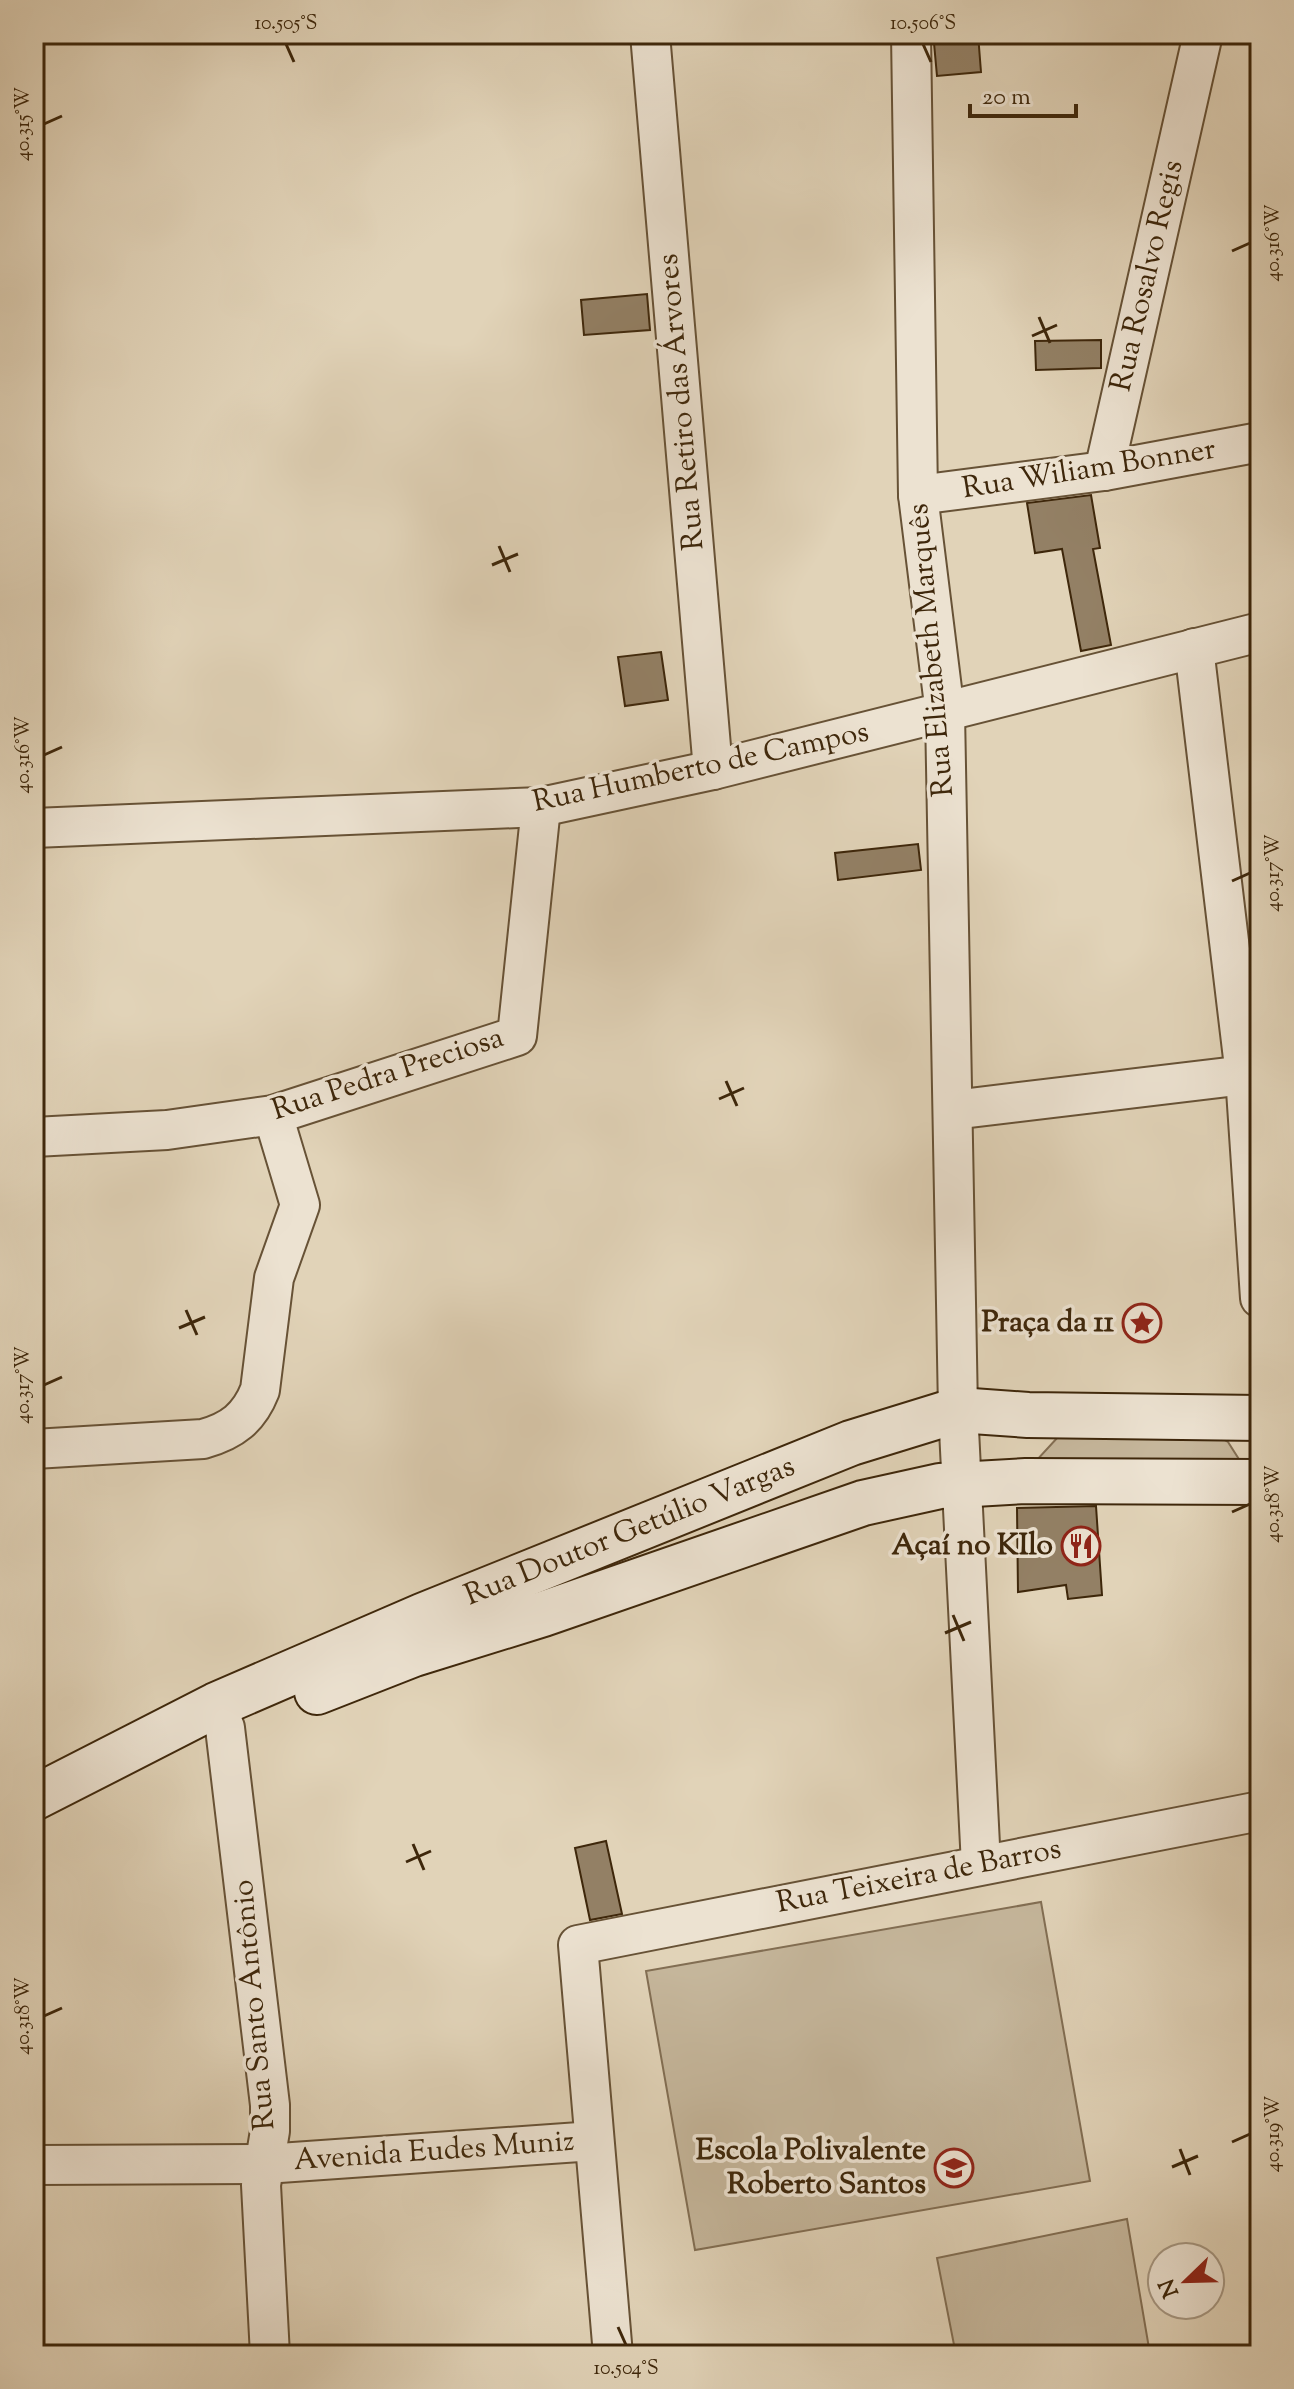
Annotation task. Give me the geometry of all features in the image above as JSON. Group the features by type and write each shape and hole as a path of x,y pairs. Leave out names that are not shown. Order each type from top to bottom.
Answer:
{"main road":[{"name":"Rua Doutor Getúlio Vargas","path":"34,1798 220,1717 557,1560 851,1443 958,1410 1028,1415 1252,1419"},
{"path":"1026,1481 1028,1415"},
{"path":"1252,1419 1255,1482"},
{"name":"Rua Doutor Getúlio Vargas","path":"34,1825 220,1717 543,1614 863,1503 940,1486 1026,1481 1255,1482"}],"street":[{"name":"Rua Retiro das Árvores","path":"650,34 713,770"},
{"name":"Rua Elizabeth Marquês","path":"911,34 918,495 945,713 958,1410 981,1865"},
{"name":"Rua Rosalvo Regis","path":"1104,471 1203,34"},
{"name":"Rua Wiliam Bonner","path":"918,495 1104,471 1260,442"},
{"name":"Rua Humberto de Campos","path":"34,828 541,807 713,770 1260,632"},
{"path":"1194,648 1252,1071 1260,1298"},
{"name":"Rua Pedra Preciosa","path":"34,1137 167,1130 273,1115 517,1036 541,807"},
{"path":"953,1110 1252,1071"},
{"path":"34,1449 203,1439 225,1433 243,1420 260,1390 274,1278 300,1205 273,1115"},
{"name":"Rua Santo Antônio","path":"220,1717 270,2105 262,2208 270,2355"},
{"name":"Rua Teixeira de Barros","path":"594,2141 578,1945 1260,1811"},
{"path":"594,2141 613,2355"},
{"name":"Avenida Eudes Muniz","path":"34,2165 265,2164 594,2141"}],"shaded area":[{"path":"1214,1434 1228,1442 1242,1464 1035,1462 1058,1437"},
{"path":"1041,1902 1090,2181 695,2250 646,1971"},
{"path":"1127,2219 1150,2354 956,2355 937,2258"}],"building":[{"path":"941,34 978,34 981,72 937,76 934,43 942,42"},
{"path":"647,294 650,330 584,335 581,300"},
{"path":"1101,340 1101,368 1036,370 1035,341"},
{"path":"1091,495 1100,548 1093,549 1111,645 1081,651 1062,549 1035,553 1027,503"},
{"path":"661,652 668,700 625,706 618,657"},
{"path":"918,844 921,870 838,880 835,853"},
{"path":"1096,1506 1102,1595 1068,1599 1066,1585 1018,1592 1017,1508"},
{"path":"606,1841 622,1914 590,1920 575,1848"}],"place":[{"name":"Praça da 11","path":"1142,1323"},
{"name":"Açaí no KIlo","path":"1081,1546"},
{"name":"Escola Polivalente Roberto Santos","path":"954,2168"}]}
